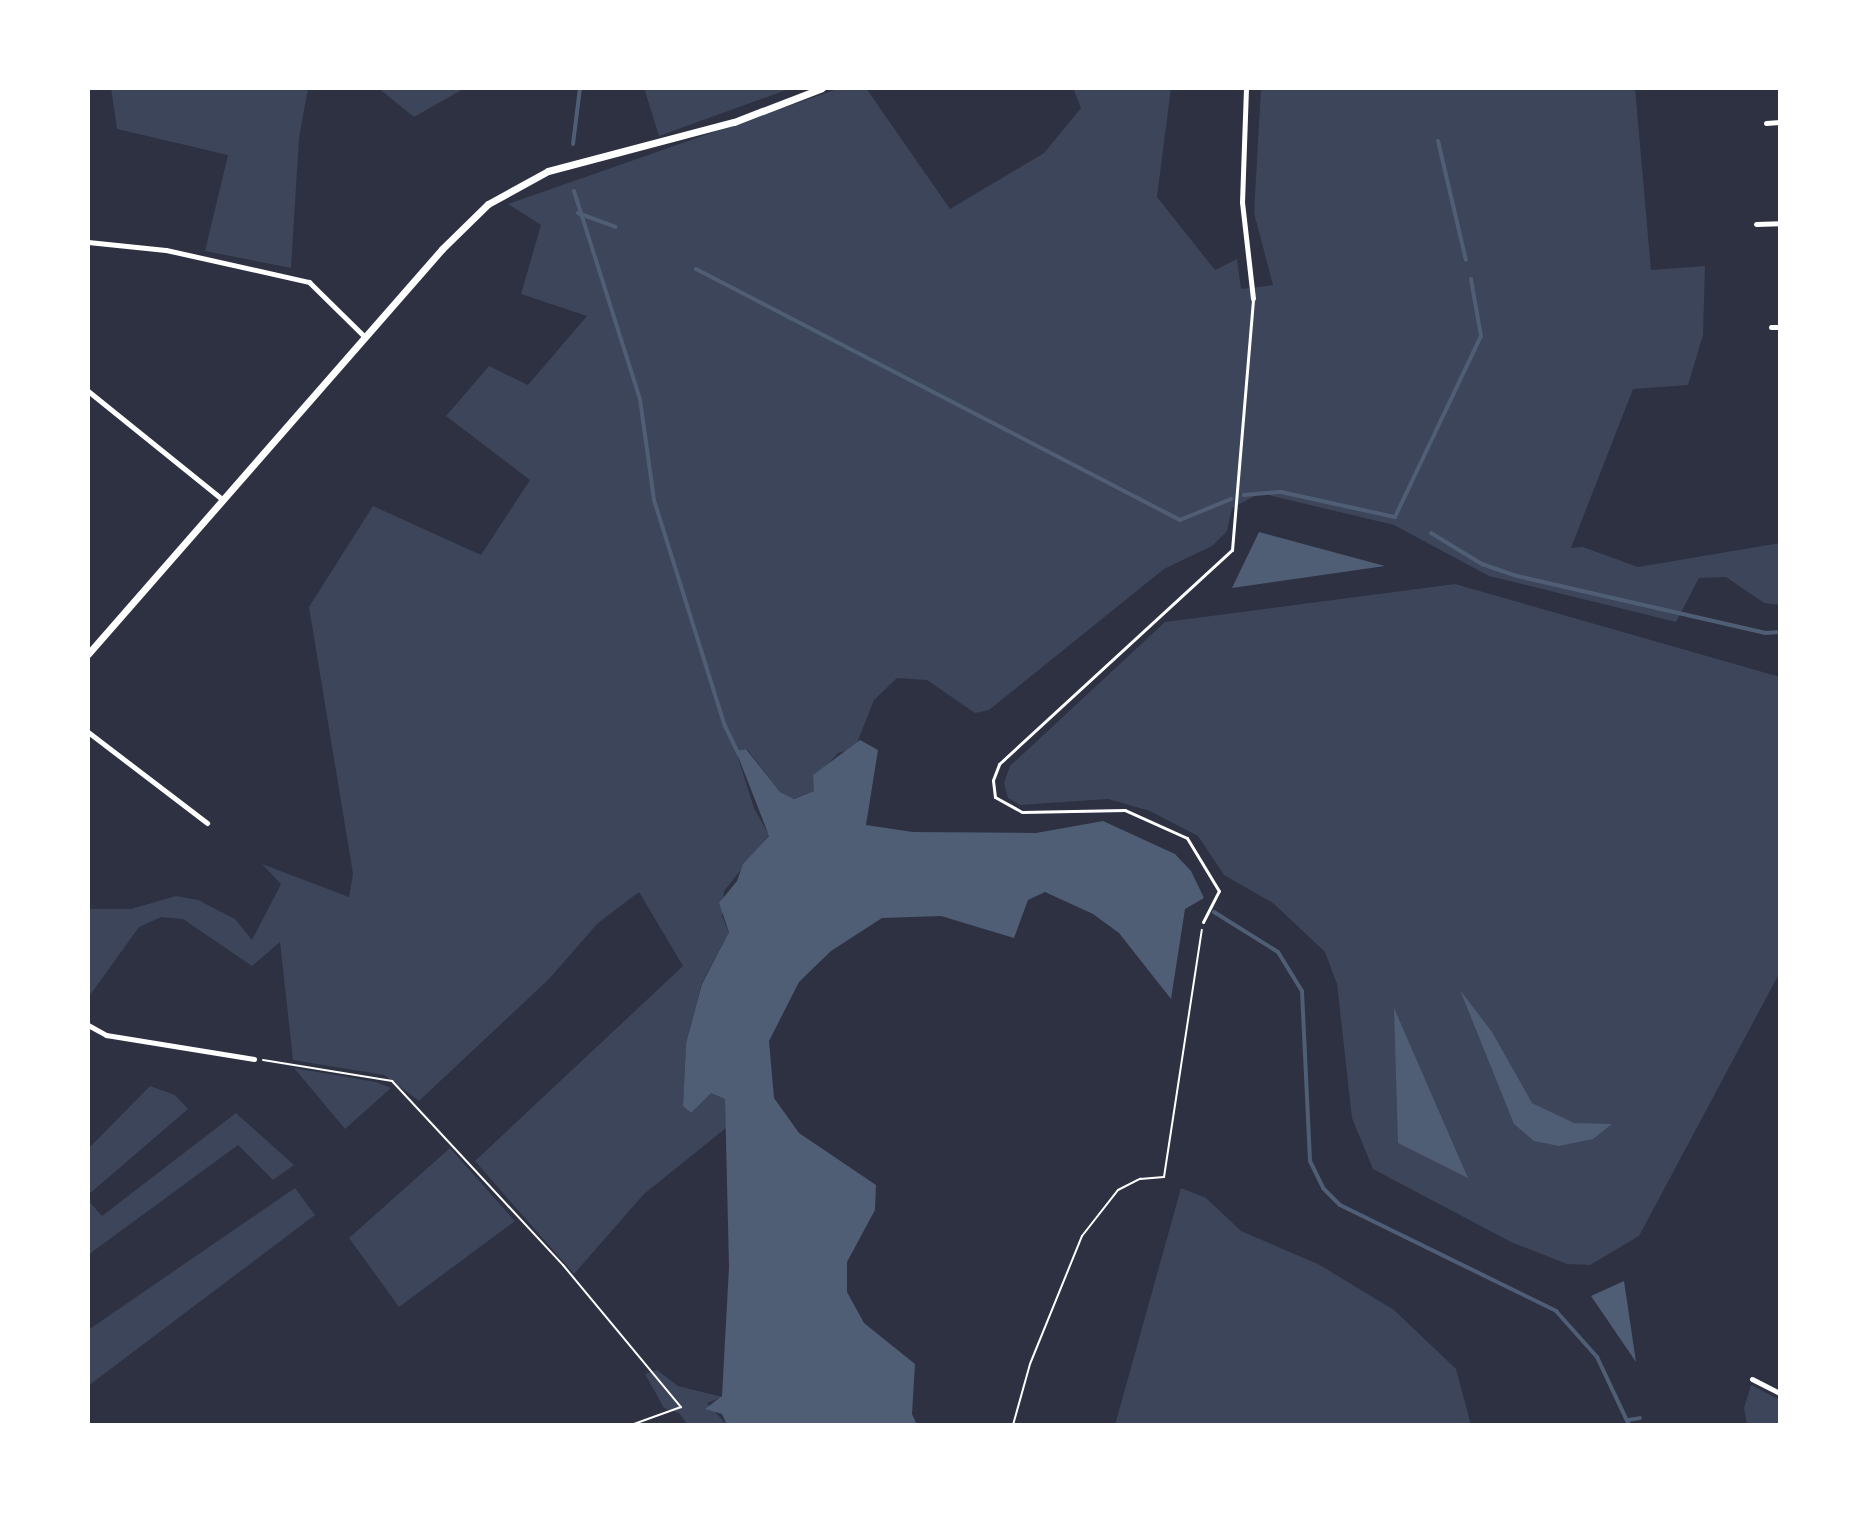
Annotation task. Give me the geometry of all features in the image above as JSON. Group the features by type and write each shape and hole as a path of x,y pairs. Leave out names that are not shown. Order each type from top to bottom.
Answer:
{"street":[{"path":"88,654 464,226 514,187 563,167 749,118 822,88"},
{"path":"1246,88 1242,202 1253,298"},
{"path":"1766,123 1780,122"},
{"path":"1756,224 1780,223"},
{"path":"88,242 166,250 309,282 365,337"},
{"path":"1771,327 1780,327"},
{"path":"88,391 222,499"},
{"path":"88,732 207,823"},
{"path":"88,1025 106,1035 254,1059"},
{"path":"1752,1379 1780,1393"}],"lane":[{"path":"1203,922 1219,891 1187,838 1125,810 1022,812 995,797 993,780 999,764 1232,550 1253,298"}],"path":[{"path":"1013,1425 1030,1364 1082,1236 1118,1190 1140,1179 1164,1177 1203,922"},
{"path":"254,1059 392,1081 563,1265 681,1407 631,1425"}],"shaded area":[{"path":"111,88 308,88 299,138 291,268 205,251 228,155 117,129"},
{"path":"378,88 465,88 414,117"},
{"path":"644,88 792,88 659,136"},
{"path":"840,88 866,88 950,209 1044,153 1081,108 1073,88 1171,88 1157,197 1215,270 1237,259 1241,289 1273,285 1254,213 1261,88 1635,88 1651,270 1705,266 1703,335 1688,385 1633,389 1571,548 1583,547 1638,567 1780,543 1780,605 1764,603 1726,577 1699,578 1676,622 1489,576 1394,525 1260,493 1232,508 1227,531 1212,546 1164,569 989,710 975,713 927,680 897,678 874,700 855,748 838,753 819,774 814,791 793,799 780,792 747,749 736,751 754,808 769,835 724,891 722,916 729,932 702,983 686,1043 683,1106 691,1113 710,1092 725,1099 726,1128 644,1194 574,1274 475,1161 683,966 639,892 598,923 549,979 419,1101 384,1075 293,1060 280,942 252,966 183,919 161,917 139,927 88,998 88,909 131,909 176,896 198,900 235,919 252,940 281,884 262,864 349,897 353,874 309,607 373,506 481,555 530,480 446,416 489,366 528,385 587,316 521,294 541,225 508,204"},
{"path":"1259,532 1385,566 1232,588"},
{"path":"1455,584 1780,677 1780,972 1639,1236 1590,1265 1567,1264 1511,1242 1373,1169 1352,1118 1337,984 1325,952 1273,903 1224,875 1198,836 1150,811 1108,799 1020,805 1008,798 1004,783 1010,766 1165,622"},
{"path":"860,740 878,750 866,825 913,832 1036,833 1103,821 1175,854 1191,871 1204,898 1185,909 1171,999 1119,933 1093,914 1045,892 1028,900 1014,938 941,916 882,918 831,951 799,982 769,1041 774,1098 799,1133 876,1185 875,1210 847,1262 847,1292 864,1323 915,1364 912,1414 917,1425 727,1425 722,1414 705,1409 722,1396 729,1267 725,1099 711,1093 691,1113 683,1106 686,1043 702,984 729,932 719,903 737,881 743,864 769,836 736,751 746,749 780,792 794,799 814,791 813,775"},
{"path":"1460,990 1492,1032 1532,1103 1574,1123 1612,1124 1593,1139 1559,1146 1534,1141 1514,1124"},
{"path":"1394,1008 1468,1178 1398,1143"},
{"path":"294,1068 376,1082 391,1088 345,1129"},
{"path":"150,1086 175,1095 188,1109 88,1195 88,1149"},
{"path":"236,1113 294,1165 273,1180 238,1145 88,1255 88,1200 102,1216"},
{"path":"450,1148 515,1221 399,1307 349,1238"},
{"path":"295,1188 315,1215 88,1386 88,1330"},
{"path":"1181,1188 1206,1198 1241,1231 1318,1264 1394,1310 1456,1369 1471,1425 1115,1425"},
{"path":"1624,1281 1636,1362 1591,1296"},
{"path":"657,1370 678,1386 722,1397 707,1403 727,1425 688,1425 679,1413 664,1408 645,1374"},
{"path":"1751,1385 1780,1400 1780,1425 1747,1425 1744,1408"}],"waterway":[{"path":"573,144 580,88"},
{"path":"1438,141 1466,260"},
{"path":"574,191 640,399 654,500 725,726 739,755"},
{"path":"578,213 616,227"},
{"path":"696,269 1180,520 1231,499"},
{"path":"1244,495 1281,492 1395,517 1481,336 1471,279"},
{"path":"1431,533 1482,564 1517,576 1765,633 1780,632"},
{"path":"1214,912 1278,952 1302,991 1310,1161 1323,1188 1340,1205 1556,1311 1597,1357 1629,1425"},
{"path":"1628,1420 1640,1418"}]}
